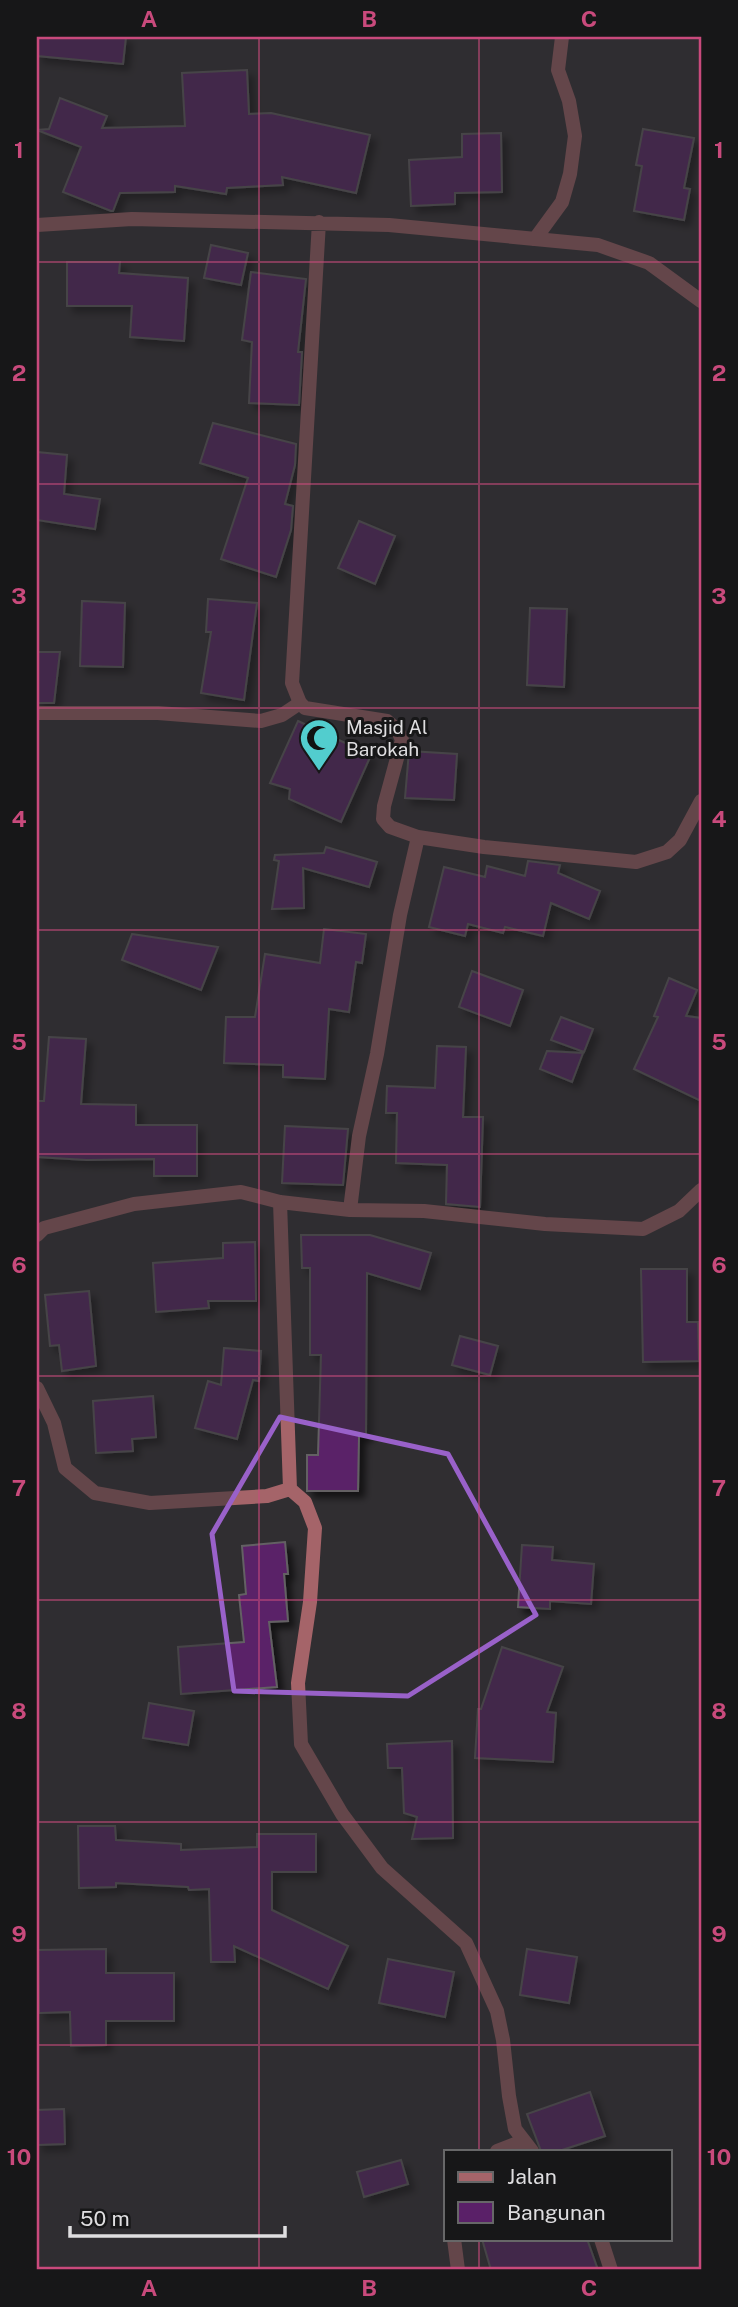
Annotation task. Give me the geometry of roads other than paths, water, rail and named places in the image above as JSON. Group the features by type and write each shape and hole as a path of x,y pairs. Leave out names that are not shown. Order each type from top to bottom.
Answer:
{"street":[{"path":"535,239 562,202 570,174 575,136 569,101 558,70 562,37"},
{"path":"37,225 132,219 319,222 389,225 598,245 649,263 701,301"},
{"path":"319,222 292,683 300,703 305,708 387,722 398,731 402,740 383,819 390,827 418,837 484,847 636,862 667,852 680,840 701,801"},
{"path":"37,713 158,713 261,720 282,715 300,703"},
{"path":"350,1210 359,1136 377,1054 400,915 418,837"},
{"path":"37,1235 44,1228 134,1204 241,1192 280,1202 350,1210 425,1212 545,1224 643,1228 679,1212 701,1190"},
{"path":"280,1202 290,1489 305,1502 315,1528 310,1602 298,1683 301,1744 342,1814 382,1868 466,1943 497,2011 515,2129 528,2146 503,2150"},
{"path":"37,1388 54,1423 65,1468 95,1493 150,1503 267,1496 290,1489"},
{"path":"454,2240 458,2270"},
{"path":"601,2240 611,2270"}],"place":[{"name":"Masjid Al Barokah","path":"319,772"}]}
